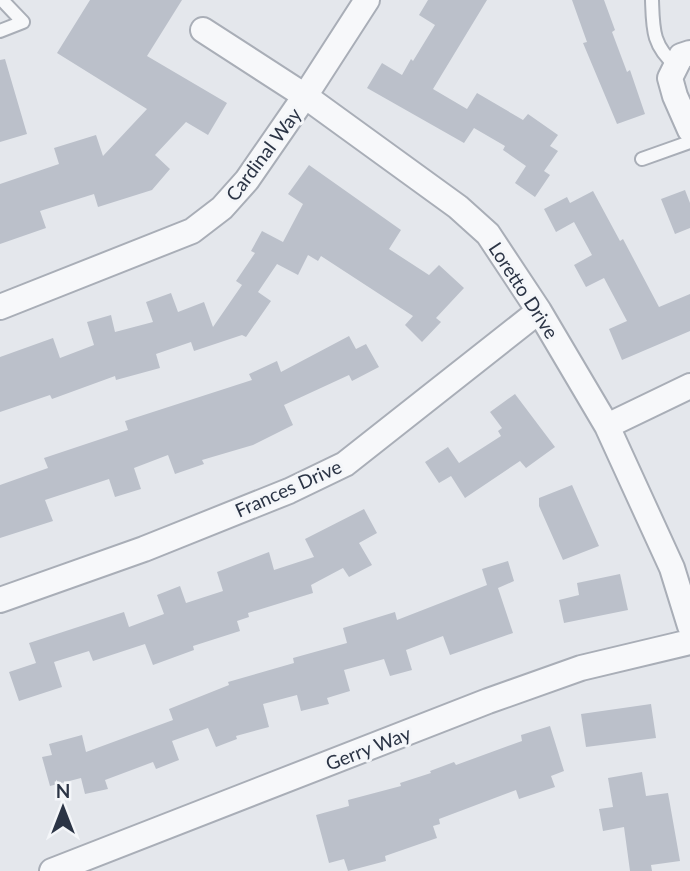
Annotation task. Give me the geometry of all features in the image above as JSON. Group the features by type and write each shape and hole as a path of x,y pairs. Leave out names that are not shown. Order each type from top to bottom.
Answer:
{"street":[{"name":"Cardinal Way","path":"0,307 192,231 222,208 247,180 367,0"},
{"name":"Loretto Drive","path":"203,30 305,96 458,207 488,234 539,311 607,426 672,568 690,626"},
{"path":"683,59 670,78 690,130"},
{"name":"Frances Drive","path":"0,600 156,544 289,491 345,464 539,311"},
{"path":"607,426 690,386"},
{"name":"Gerry Way","path":"52,871 488,701 582,668 690,642"}],"lane":[{"path":"0,31 23,22 2,0"},
{"path":"652,0 654,35 664,55 683,59"},
{"path":"642,159 690,142"}],"building":[{"path":"90,0 182,0 147,56 227,103 208,135 186,122 155,155 170,169 152,190 98,207 94,194 40,211 46,228 0,244 0,184 59,164 54,148 96,135 103,156 147,109 57,53"},
{"path":"428,0 487,0 433,89 467,109 477,93 523,120 528,114 558,135 550,146 558,151 544,171 550,175 535,197 515,183 526,166 503,150 505,146 474,128 464,143 367,88 382,63 402,75 411,59 413,61 435,25 419,15"},
{"path":"572,0 604,0 615,30 612,32 627,72 630,70 645,114 617,124 583,43 587,42"},
{"path":"5,59 27,134 0,142 0,60"},
{"path":"309,165 401,230 389,249 429,275 439,265 464,288 436,318 441,322 422,342 405,325 413,316 321,256 318,261 308,255 298,275 277,264 258,292 271,301 246,337 242,335 194,351 191,342 156,354 160,368 116,380 115,376 52,399 50,395 0,412 0,357 53,338 60,358 94,345 87,322 111,315 115,332 153,322 146,302 171,293 178,312 204,302 213,327 242,285 236,281 255,253 251,251 262,231 283,242 303,204 288,194"},
{"path":"685,190 690,203 690,228 675,234 661,199"},
{"path":"593,191 620,241 623,239 659,307 690,294 690,331 622,360 609,329 627,321 604,278 586,287 574,265 592,255 574,222 556,232 544,209 567,197 570,203"},
{"path":"349,336 356,349 366,344 379,367 352,381 349,375 284,405 293,425 253,445 202,460 204,464 175,474 168,455 134,468 141,489 115,497 109,479 45,500 53,521 0,538 0,485 48,468 44,458 128,430 125,421 252,380 249,374 277,361 281,372"},
{"path":"515,394 555,447 526,468 520,461 465,498 451,476 439,483 425,462 448,447 459,463 501,436 498,431 502,428 490,412"},
{"path":"572,485 599,546 563,560 539,506 539,498"},
{"path":"364,509 377,533 359,543 372,565 349,577 343,568 311,585 313,593 248,613 249,617 237,621 240,631 193,646 194,650 153,665 145,644 93,661 89,651 54,662 62,687 19,701 9,672 36,663 29,643 124,612 129,627 164,614 157,595 180,586 186,603 223,591 217,572 269,552 274,570 314,557 305,539"},
{"path":"508,561 514,581 498,588 513,633 450,655 443,636 406,650 412,670 390,676 384,659 344,670 350,691 327,698 329,704 301,711 297,695 263,704 269,727 236,736 237,739 216,747 208,728 172,741 179,760 156,769 153,762 105,780 108,789 85,794 81,778 50,786 42,757 52,755 49,744 82,735 86,752 173,720 169,709 229,685 228,682 294,663 293,658 347,643 343,628 395,612 397,620 487,585 482,569"},
{"path":"620,574 628,610 564,623 559,600 579,595 577,583"},
{"path":"651,704 656,738 586,747 581,714"},
{"path":"550,726 564,771 551,776 555,787 519,799 516,790 439,819 440,824 433,826 437,838 385,856 386,861 348,871 344,859 329,863 316,815 349,806 348,800 401,786 400,783 454,762 456,765 522,741 521,735"},
{"path":"642,772 646,796 668,793 680,861 651,865 652,871 630,871 624,827 603,831 599,809 613,807 608,778"}]}
